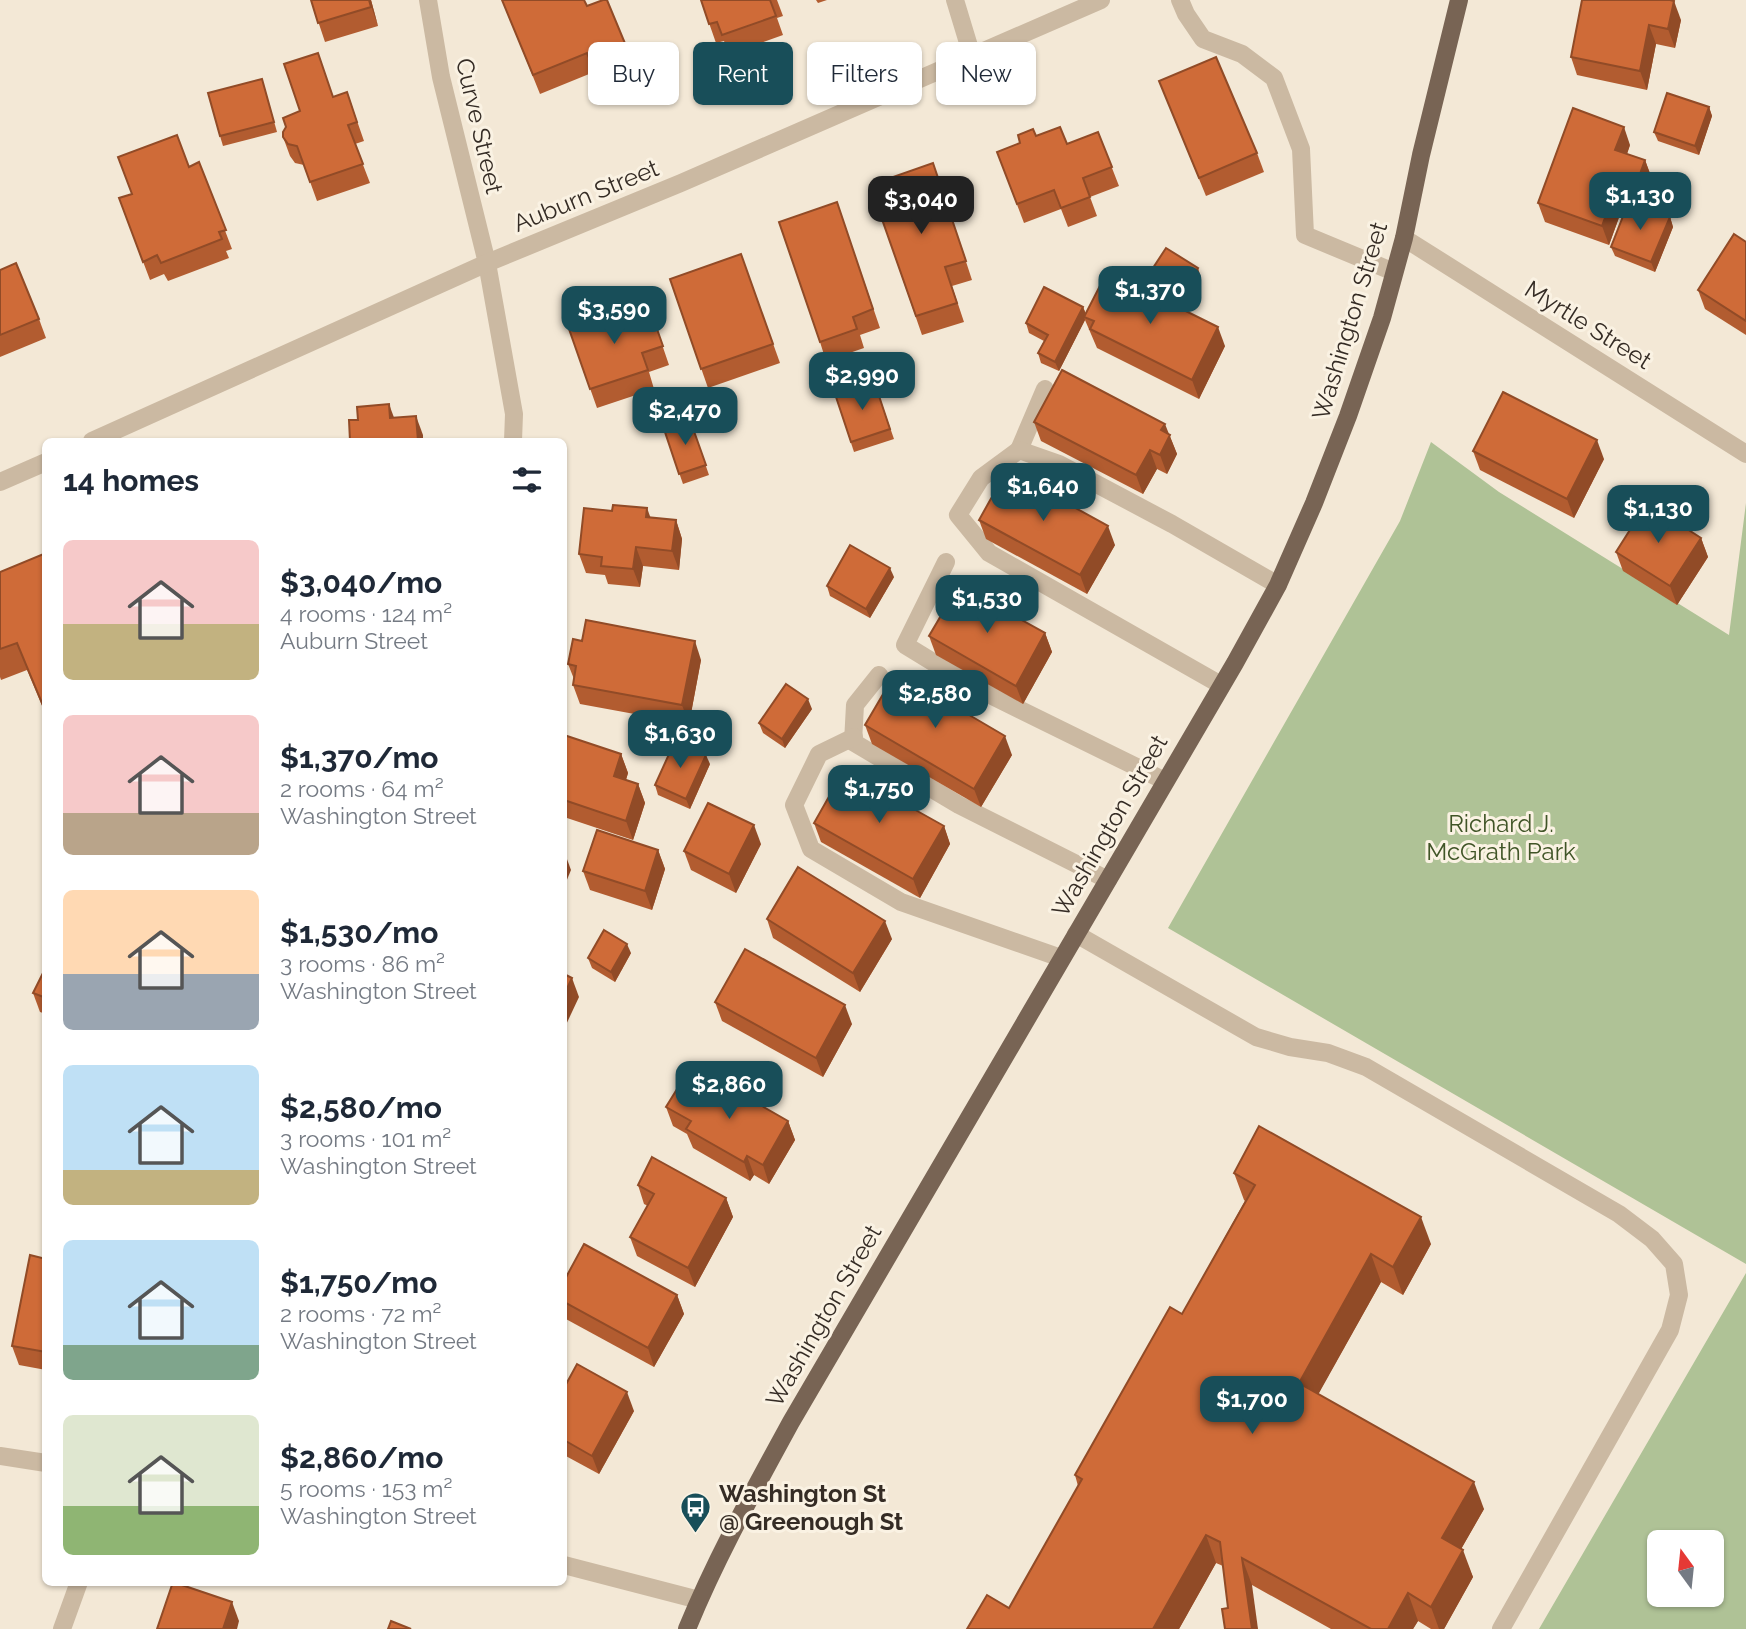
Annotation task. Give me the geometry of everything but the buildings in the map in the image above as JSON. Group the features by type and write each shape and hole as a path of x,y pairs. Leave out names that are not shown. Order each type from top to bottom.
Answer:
{"main road":[{"name":"Washington Street","path":"693,1627 699,1600 790,1422 1278,585 1348,416 1382,318 1404,237 1459,0"}],"street":[{"name":"Curve Street","path":"428,0 441,77 487,263 514,414 513,438"},
{"path":"955,0 968,42"},
{"name":"Auburn Street","path":"1004,42 1101,0"},
{"path":"1180,0 1203,39 1241,54 1274,78 1301,149 1305,235 1394,272"},
{"name":"Auburn Street","path":"99,438 487,263 681,183 936,72"},
{"name":"Myrtle Street","path":"1404,237 1746,454"},
{"path":"1045,389 1019,450 981,478 958,515 989,554 1221,685"},
{"path":"1019,450 1059,464 1172,524 1278,585"},
{"path":"0,482 42,464"},
{"path":"946,562 905,645 972,686 1165,781"},
{"path":"879,676 855,705 853,742 959,805 1108,880"},
{"path":"854,737 819,754 794,805 811,849 901,902 1061,958"},
{"path":"1076,934 1256,1037 1290,1047 1328,1053 1366,1067 1619,1214 1652,1239 1674,1264 1679,1295 1670,1330 1501,1629"},
{"path":"0,1456 42,1462"},
{"path":"567,1566 699,1600"},
{"path":"62,1629 78,1586"}],"green space":[{"name":"Richard J. McGrath Park","path":"1431,442 1499,492 1729,635 1746,503 1746,1264 1168,928 1400,521"},
{"path":"1746,1273 1746,1629 1539,1629"}],"place":[{"name":"Washington St @ Greenough St","path":"696,1535"}]}
